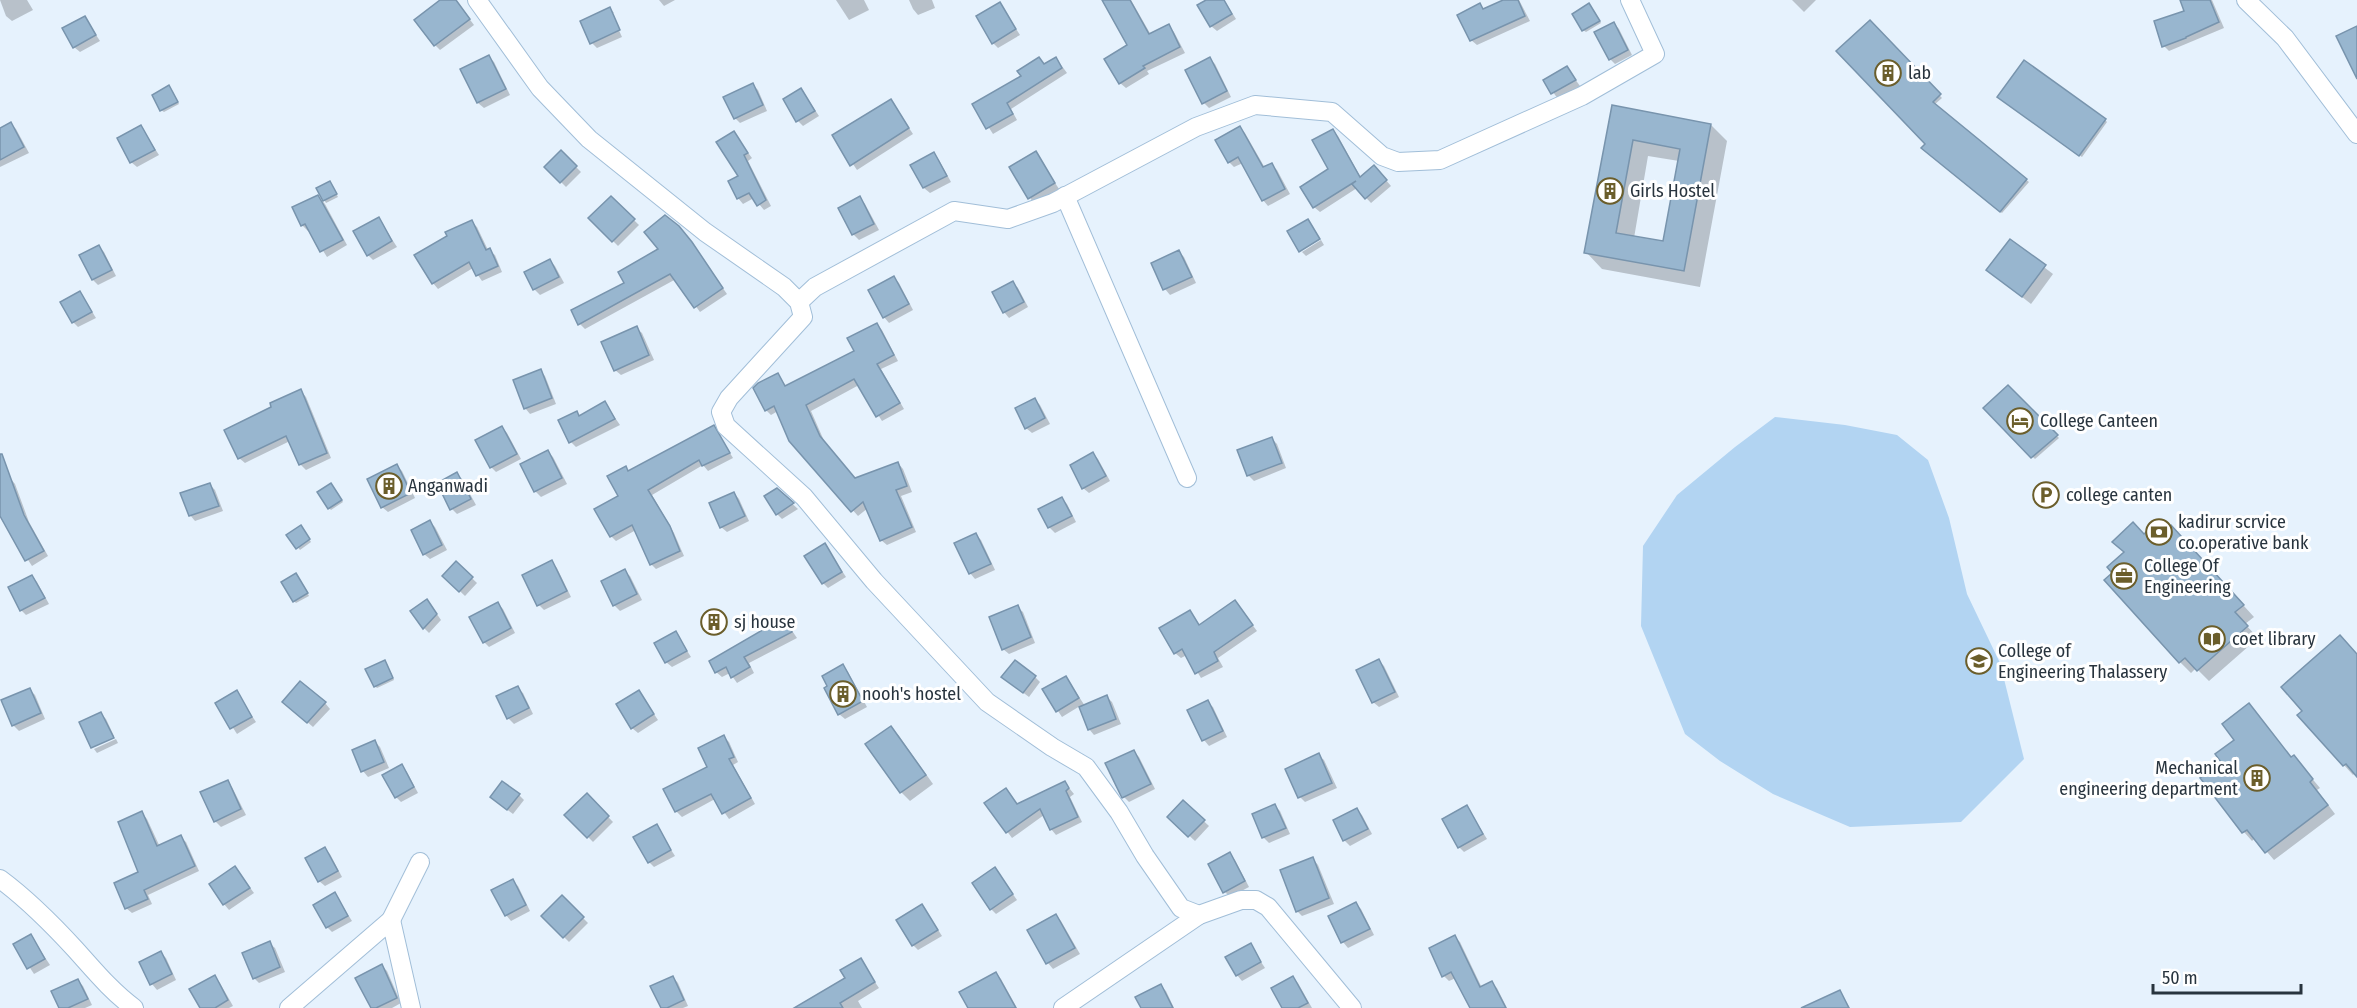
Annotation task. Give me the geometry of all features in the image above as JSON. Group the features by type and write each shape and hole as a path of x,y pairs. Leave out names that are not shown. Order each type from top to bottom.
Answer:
{"street":[{"path":"477,0 540,88 589,139 705,232 784,287 799,302 803,317 729,398 721,412 726,426 804,497 874,581 987,702 1052,747 1086,767 1119,812 1145,856 1181,908 1199,915"},
{"path":"799,302 815,287 954,211 1008,219 1065,196 1196,127 1255,105 1332,112 1382,156 1398,162 1440,160 1582,96 1655,54 1630,0"},
{"path":"2247,0 2285,38 2357,134"},
{"path":"1065,196 1187,478"},
{"path":"289,1008 391,920 420,862"},
{"path":"0,879 23,896 75,948 115,994 134,1008"},
{"path":"1063,1008 1199,915 1241,900 1256,900 1268,907 1352,1008"},
{"path":"391,920 411,1008"}],"shaded area":[{"path":"1775,417 1845,425 1897,435 1928,460 1949,518 1967,594 2000,663 2024,759 1961,822 1850,827 1773,794 1720,761 1685,734 1641,626 1643,546 1677,495"}],"building":[{"path":"440,0 456,0 470,19 434,46 414,20"},
{"path":"1102,0 1130,0 1149,34 1169,24 1180,47 1143,66 1145,68 1119,84 1104,59 1127,45"},
{"path":"1206,0 1224,0 1232,14 1210,27 1197,5"},
{"path":"1503,0 1518,0 1525,16 1470,41 1457,15 1480,3 1483,9"},
{"path":"2180,0 2210,0 2219,22 2162,47 2154,21 2184,11"},
{"path":"1000,2 1016,29 992,44 976,16"},
{"path":"1589,3 1600,21 1582,31 1572,14"},
{"path":"610,7 620,30 590,44 580,21"},
{"path":"85,16 96,35 73,48 62,28"},
{"path":"1870,20 1941,94 1933,102 2027,179 2000,212 1921,148 1925,144 1836,51"},
{"path":"1614,22 1628,50 1609,60 1594,32"},
{"path":"2357,26 2357,79 2336,36"},
{"path":"489,55 506,89 477,103 460,69"},
{"path":"1039,57 1044,64 1056,57 1062,68 1007,103 1013,114 986,129 972,104 1021,76 1017,71"},
{"path":"1210,57 1227,91 1202,104 1185,70"},
{"path":"2024,60 2106,119 2079,156 1997,97"},
{"path":"1567,66 1576,80 1551,94 1543,80"},
{"path":"753,83 763,105 734,119 723,97"},
{"path":"169,85 178,102 160,111 152,95"},
{"path":"801,88 815,111 796,122 783,99"},
{"path":"891,99 909,128 850,166 832,135"},
{"name":"Girls Hostel","path":"1612,105 1711,124 1684,271 1584,253","holes":["1633,140 1680,149 1663,241 1616,233"]},
{"path":"11,122 24,147 0,160 0,128"},
{"path":"141,125 155,150 130,163 117,138"},
{"path":"1240,126 1263,167 1272,163 1285,189 1262,201 1238,157 1228,163 1215,140"},
{"path":"1333,129 1360,177 1374,165 1387,180 1365,199 1352,184 1356,181 1313,208 1300,187 1328,169 1312,140"},
{"path":"734,131 748,153 744,155 766,200 757,206 749,193 737,199 728,181 738,176 716,142"},
{"path":"561,150 577,166 560,183 544,167"},
{"path":"1036,151 1055,183 1028,199 1009,167"},
{"path":"934,152 947,176 923,188 910,165"},
{"path":"330,181 337,194 323,201 316,188"},
{"path":"318,195 343,240 320,252 305,224 301,226 292,207"},
{"path":"611,196 635,219 612,242 588,218"},
{"path":"860,196 874,224 852,235 838,208"},
{"path":"665,215 679,226 692,242 723,288 694,308 670,274 578,325 571,310 624,283 618,272 658,249 644,232"},
{"path":"379,217 392,241 367,256 353,231"},
{"path":"1308,219 1320,239 1299,252 1287,231"},
{"path":"472,220 486,250 490,248 498,266 476,276 469,262 432,284 414,255 447,236 445,232"},
{"path":"2010,239 2046,265 2022,297 1986,270"},
{"path":"99,245 112,270 92,280 79,255"},
{"path":"1179,250 1192,277 1163,290 1151,263"},
{"path":"550,259 559,277 533,290 524,272"},
{"path":"894,276 909,304 883,318 868,290"},
{"path":"1013,281 1024,302 1003,313 992,292"},
{"path":"80,291 92,312 72,323 60,302"},
{"path":"877,323 894,355 877,364 900,403 876,417 854,379 806,405 820,436 855,478 898,462 907,486 896,490 912,527 880,541 863,502 851,512 789,441 774,406 765,411 753,388 778,373 785,386 854,351 847,338"},
{"path":"637,326 649,355 614,371 601,342"},
{"path":"541,369 552,398 524,409 513,380"},
{"name":"College Canteen","path":"2008,385 2058,435 2031,458 1983,408"},
{"path":"301,389 327,453 299,465 286,436 238,459 224,430 271,407 270,403"},
{"path":"1035,398 1045,418 1025,429 1015,408"},
{"path":"605,401 615,419 569,443 558,420 577,411 579,416"},
{"path":"714,425 730,453 702,466 699,460 648,490 670,526 680,551 650,565 632,525 610,537 594,509 618,496 607,476 626,466 628,471"},
{"path":"502,426 517,454 490,468 475,440"},
{"path":"1272,437 1282,463 1247,476 1237,450"},
{"path":"548,450 562,478 534,492 520,464"},
{"path":"1093,452 1106,476 1082,489 1070,465"},
{"path":"0,454 2,454 24,515 44,551 25,561 0,516"},
{"name":"Anganwadi","path":"397,464 411,493 381,508 367,479"},
{"path":"457,472 471,499 450,510 437,483"},
{"path":"210,483 219,506 189,516 180,493"},
{"path":"331,483 342,500 328,509 317,492"},
{"path":"777,488 794,503 776,515 764,496"},
{"path":"734,492 745,516 720,528 709,503"},
{"path":"1062,497 1072,516 1048,528 1038,509"},
{"path":"430,520 442,545 423,555 411,530"},
{"path":"2133,522 2144,534 2157,522 2165,531 2171,525 2244,605 2235,612 2248,626 2197,671 2185,658 2179,663 2104,580 2112,573 2107,567 2124,552 2112,542"},
{"path":"301,525 310,539 296,549 286,535"},
{"path":"976,533 991,564 969,574 954,543"},
{"path":"825,543 842,572 822,584 804,556"},
{"path":"552,560 567,591 537,606 522,575"},
{"path":"456,561 473,577 459,592 442,576"},
{"path":"625,569 637,594 613,606 601,581"},
{"path":"296,573 308,593 293,602 281,582"},
{"path":"32,575 45,598 20,611 8,587"},
{"path":"427,599 437,614 423,629 410,611"},
{"path":"1235,600 1253,625 1214,652 1218,661 1195,674 1182,649 1174,654 1159,628 1190,610 1199,625"},
{"path":"498,602 511,628 483,643 469,617"},
{"path":"1018,605 1031,637 1002,650 989,617"},
{"path":"785,617 792,632 744,657 750,667 731,678 726,667 715,673 709,661"},
{"path":"676,631 687,651 665,663 654,643"},
{"path":"2340,635 2357,654 2357,777 2346,764 2343,766 2297,715 2302,711 2281,687"},
{"path":"1379,659 1395,692 1372,703 1356,670"},
{"path":"385,660 393,678 374,687 365,669"},
{"path":"1015,660 1036,676 1023,693 1001,677"},
{"name":"nooh's hostel","path":"843,664 863,701 838,715 824,688 827,686 822,676"},
{"path":"1066,676 1079,698 1056,712 1042,689"},
{"path":"300,681 326,702 307,723 282,702"},
{"path":"518,686 529,708 507,719 496,696"},
{"path":"30,688 41,713 12,726 1,700"},
{"path":"237,690 252,717 230,729 215,703"},
{"path":"639,690 654,714 631,729 616,704"},
{"path":"1107,695 1116,719 1088,730 1079,707"},
{"path":"1208,700 1223,731 1202,741 1187,710"},
{"name":"Mechanical engineering department","path":"2249,703 2291,757 2294,755 2313,779 2310,782 2328,805 2265,853 2247,830 2242,833 2200,778 2221,762 2215,754 2234,740 2222,724"},
{"path":"101,712 114,738 91,748 79,722"},
{"path":"891,726 926,775 900,793 865,744"},
{"path":"724,735 734,757 729,759 751,798 722,814 711,794 675,812 663,789 707,767 698,748"},
{"path":"375,740 384,762 361,772 352,750"},
{"path":"1134,750 1151,784 1122,798 1105,763"},
{"path":"1319,753 1332,783 1298,798 1285,769"},
{"path":"402,764 414,787 395,798 382,775"},
{"path":"228,780 241,809 214,822 200,792"},
{"path":"502,781 520,794 507,810 490,797"},
{"path":"1065,781 1069,788 1066,791 1078,817 1050,830 1040,809 1006,833 984,803 1006,788 1017,804"},
{"path":"587,793 609,816 587,838 564,815"},
{"path":"1183,800 1205,820 1188,837 1167,817"},
{"path":"1275,804 1286,828 1262,838 1252,814"},
{"path":"1467,805 1483,834 1458,848 1442,819"},
{"path":"1357,808 1368,829 1343,841 1333,820"},
{"path":"142,811 157,846 181,835 195,866 144,890 148,899 125,909 114,883 138,872 118,822"},
{"path":"657,824 671,850 648,863 633,837"},
{"path":"325,847 338,871 318,882 305,858"},
{"path":"1230,852 1245,881 1223,893 1208,864"},
{"path":"1313,857 1329,898 1296,912 1280,870"},
{"path":"235,866 250,888 223,905 209,884"},
{"path":"995,867 1013,894 990,910 972,883"},
{"path":"513,879 526,905 505,916 491,890"},
{"path":"335,892 348,916 326,928 313,905"},
{"path":"562,895 584,917 563,938 541,916"},
{"path":"1356,902 1370,929 1341,943 1328,916"},
{"path":"922,904 938,930 912,946 896,920"},
{"path":"1056,914 1075,948 1046,964 1027,930"},
{"path":"31,934 45,959 27,969 13,944"},
{"path":"1455,935 1480,987 1492,981 1506,1008 1470,1008 1451,972 1442,977 1429,948"},
{"path":"270,941 280,967 253,979 242,953"},
{"path":"1251,943 1261,962 1236,976 1225,957"},
{"path":"161,951 172,974 150,985 139,962"},
{"path":"861,958 875,982 840,1003 843,1008 794,1008 845,978 840,970"},
{"path":"382,964 397,998 371,1008 355,978"},
{"path":"996,972 1016,1008 968,1008 959,992"},
{"path":"215,975 228,1000 215,1008 200,1008 189,989"},
{"path":"673,976 684,1000 667,1008 661,1008 650,986"},
{"path":"1293,976 1308,1003 1298,1008 1282,1008 1271,988"},
{"path":"78,979 88,999 68,1008 59,1008 51,991"},
{"path":"1161,984 1173,1008 1141,1008 1135,997"},
{"path":"1840,990 1849,1008 1801,1008"}],"place":[{"name":"lab","path":"1888,73"},
{"name":"Girls Hostel","path":"1610,191"},
{"name":"College Canteen","path":"2020,421"},
{"name":"Anganwadi","path":"389,486"},
{"name":"college canten","path":"2046,495"},
{"name":"kadirur scrvice co.operative bank","path":"2159,532"},
{"name":"College Of Engineering","path":"2124,576"},
{"name":"sj house","path":"714,622"},
{"name":"coet library","path":"2212,639"},
{"name":"College of Engineering Thalassery","path":"1979,661"},
{"name":"nooh's hostel","path":"843,694"},
{"name":"Mechanical engineering department","path":"2257,778"}]}
